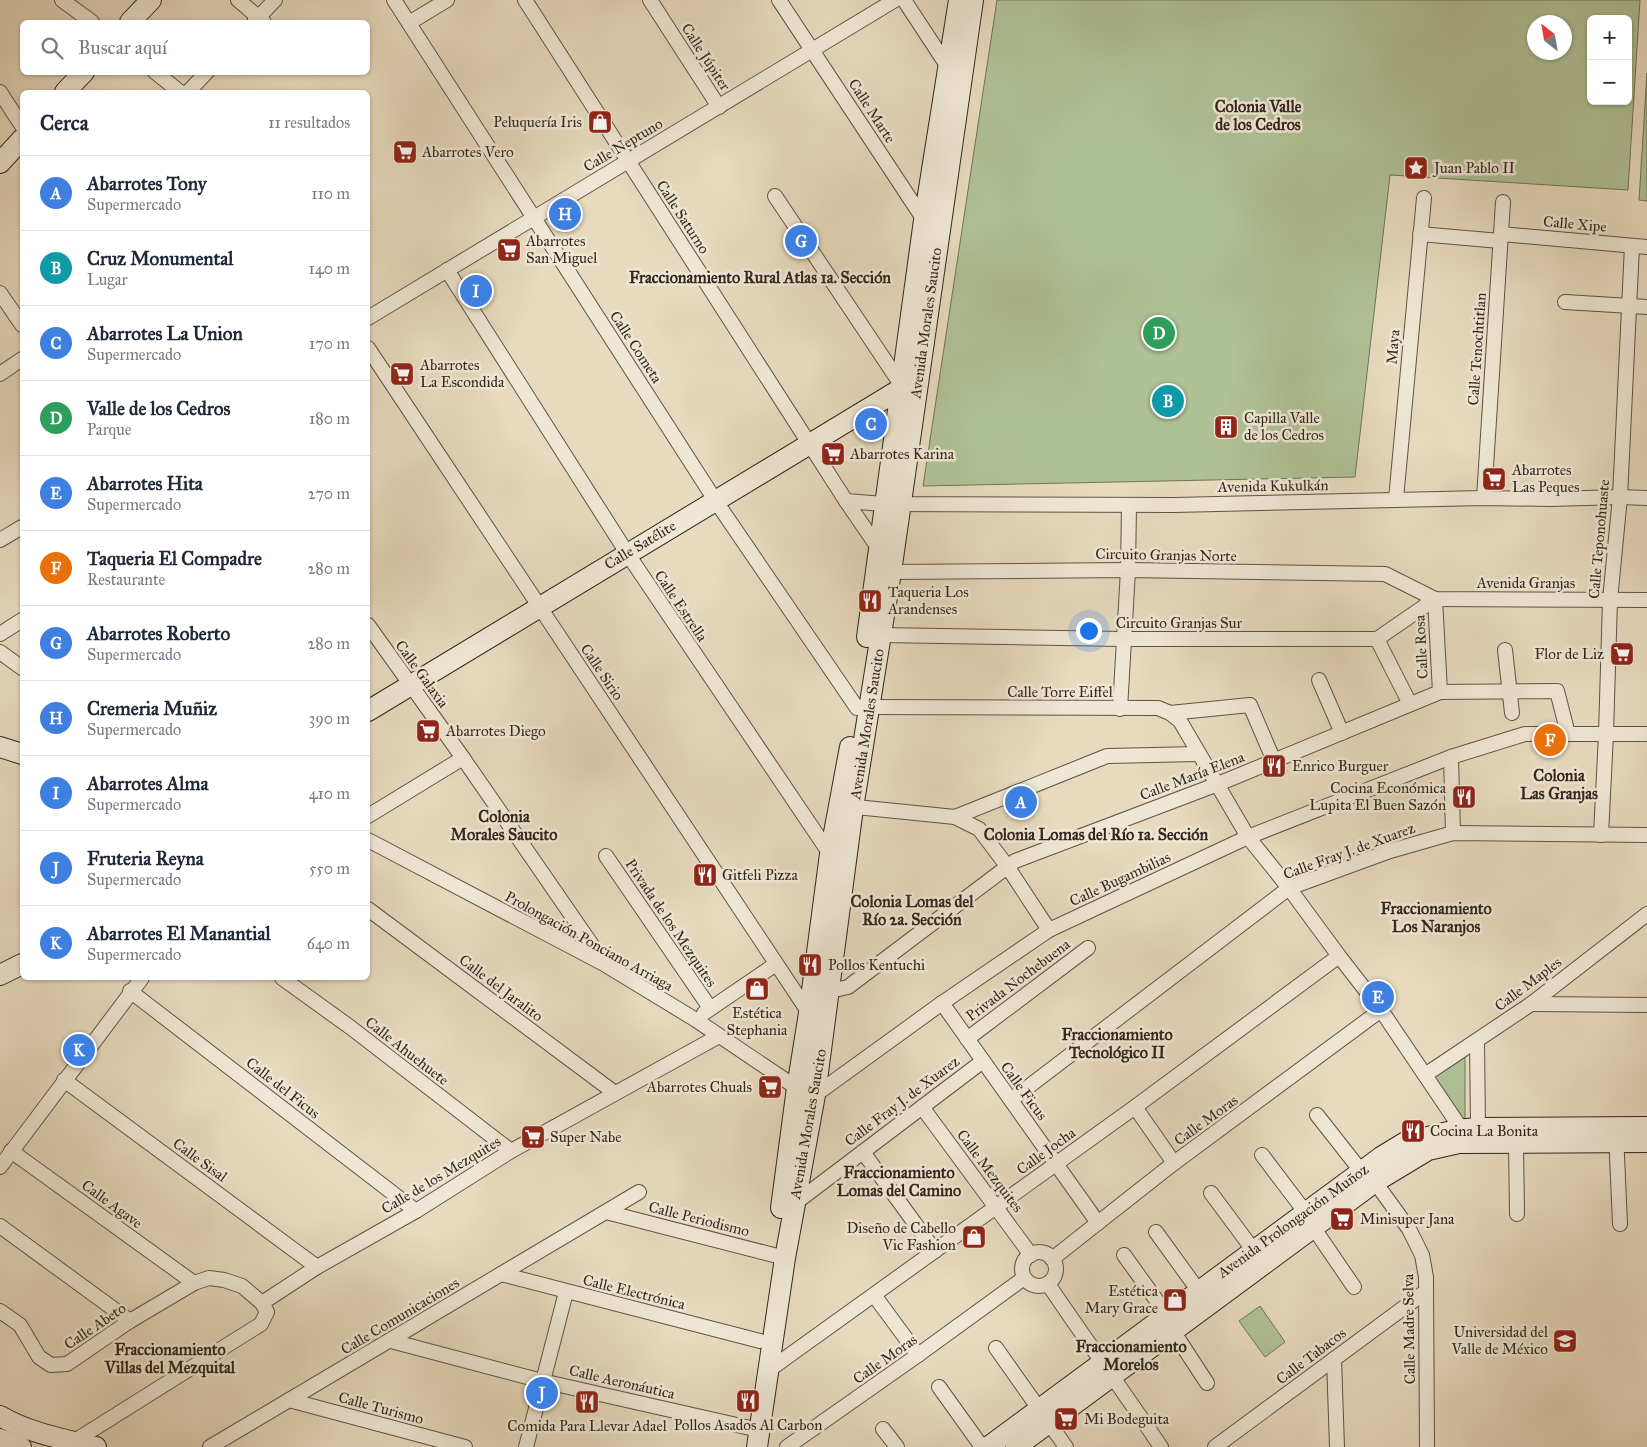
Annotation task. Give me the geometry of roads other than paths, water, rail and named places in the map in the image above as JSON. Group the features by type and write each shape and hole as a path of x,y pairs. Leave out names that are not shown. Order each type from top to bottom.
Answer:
{"main road":[{"path":"132,20 151,0"},
{"name":"Avenida Morales Saucito","path":"905,389 938,240 948,67 959,0"},
{"name":"Avenida Morales Saucito","path":"744,1447 754,1435 769,1370 780,1256 806,1091 830,987 846,806 863,707 880,635 891,572 892,504 924,220 945,138 961,86 974,0"},
{"path":"67,90 81,75"},
{"path":"0,163 20,141"},
{"name":"Calle Satélite","path":"370,710 626,553 905,389"},
{"name":"Avenida Morales Saucito","path":"863,707 879,549 892,504"},
{"path":"0,747 20,753"},
{"name":"Avenida Morales Saucito","path":"754,1435 760,1341 794,1204 806,1091 809,1013 830,854 846,806"},
{"path":"0,975 20,965"},
{"name":"Avenida Prolongación Muñoz","path":"1368,1177 1428,1150 1459,1143 1516,1143 1616,1135 1647,1127"},
{"name":"Avenida Prolongación Muñoz","path":"988,1447 1044,1416 1368,1177 1404,1143 1442,1132 1470,1129 1616,1135 1647,1142"},
{"name":"Avenida Prolongación Muñoz","path":"1170,1323 1198,1290 1254,1251 1310,1220"},
{"path":"0,1416 12,1423 69,1444 96,1447"},
{"name":"Avenida Prolongación Muñoz","path":"1016,1447 1044,1416"},
{"path":"0,1439 21,1447"}],"street":[{"path":"62,0 89,20"},
{"path":"238,0 258,20"},
{"path":"260,20 275,0"},
{"name":"Calle Cometa","path":"394,0 715,500 863,707"},
{"path":"409,22 447,0"},
{"name":"Calle Saturno","path":"525,0 811,444 846,502 879,549"},
{"name":"Calle Júpiter","path":"650,0 718,107"},
{"name":"Calle Marte","path":"779,0 938,240"},
{"name":"Calle Neptuno","path":"370,317 895,0"},
{"path":"904,0 961,86"},
{"path":"159,75 178,90"},
{"path":"190,90 203,75"},
{"path":"0,92 20,123"},
{"path":"775,196 905,389"},
{"name":"Maya","path":"1396,500 1424,198"},
{"name":"Calle Tenochtitlan","path":"1484,498 1503,202"},
{"name":"Calle Xipe","path":"1420,234 1647,247"},
{"name":"Calle Teponohuaste","path":"1601,835 1610,600 1620,497 1632,246"},
{"name":"Calle Estrella","path":"448,270 626,553 830,854"},
{"path":"0,293 20,323"},
{"path":"1565,302 1647,306"},
{"name":"Calle Sirio","path":"370,351 809,1013"},
{"path":"0,374 20,361"},
{"name":"Avenida Kukulkán","path":"892,504 1129,505 1484,498 1647,498"},
{"path":"846,502 892,504"},
{"path":"1120,709 1128,570 1129,505"},
{"path":"0,540 20,528"},
{"name":"Circuito Granjas Norte","path":"891,572 1128,570 1385,574 1435,599"},
{"path":"1410,704 1377,639 1435,599"},
{"name":"Avenida Granjas","path":"1435,599 1647,600"},
{"name":"Calle Rosa","path":"1435,599 1440,692"},
{"path":"0,634 20,621"},
{"name":"Calle Galaxia","path":"370,628 604,964"},
{"name":"Circuito Granjas Sur","path":"880,635 1123,639 1377,639"},
{"path":"1505,650 1512,713"},
{"path":"0,652 20,667"},
{"path":"1319,680 1342,733"},
{"name":"Calle María Elena","path":"830,987 839,989 848,987 1015,861 1218,784 1440,692 1557,691 1568,734"},
{"name":"Calle Torre Eiffel","path":"863,707 1158,708 1170,713 1250,705 1274,761"},
{"path":"1170,713 1180,721 1248,837 1290,888 1381,1010 1425,1075 1470,1129"},
{"name":"Calle Bugambilias","path":"806,1091 942,1003 1049,930 1248,837 1451,757 1525,734 1647,734"},
{"path":"955,817 1107,756 1198,754"},
{"path":"1451,757 1453,832"},
{"path":"370,815 462,758"},
{"path":"846,806 955,817 978,829 1007,866 1049,930"},
{"name":"Calle Fray J. de Xuarez","path":"1011,1100 1290,888 1390,851 1453,832 1647,835"},
{"name":"Prolongación Ponciano Arriaga","path":"370,841 604,964 696,1020 806,1091"},
{"name":"Privada de los Mezquites","path":"606,856 710,1008"},
{"name":"Calle del Jaralito","path":"370,910 615,1093"},
{"name":"Calle Maples","path":"1425,1075 1531,1004 1647,914"},
{"name":"Privada Nochebuena","path":"967,1039 1088,948"},
{"name":"Calle Jocha","path":"769,1370 1135,1107 1339,956"},
{"path":"696,1020 710,1008 776,964"},
{"path":"0,1167 130,991 140,980"},
{"name":"Calle Ahuehuete","path":"285,980 511,1151"},
{"name":"Calle del Ficus","path":"130,991 416,1211"},
{"name":"Calle Ficus","path":"942,1003 1098,1223"},
{"path":"1531,1004 1647,1005"},
{"name":"Calle Moras","path":"1052,1258 1174,1163 1381,1010"},
{"name":"Calle de los Mezquites","path":"262,1303 317,1267 416,1211 511,1151 720,1036"},
{"path":"1470,1129 1477,1041"},
{"name":"Calle Fray J. de Xuarez","path":"794,1204 982,1061"},
{"name":"Calle Sisal","path":"64,1080 317,1267"},
{"name":"Calle Mezquites","path":"922,1107 1031,1255"},
{"path":"1135,1107 1174,1163"},
{"name":"Calle Madre Selva","path":"1317,1114 1409,1229 1422,1256 1426,1277 1427,1447"},
{"path":"1616,1135 1620,1224"},
{"path":"1516,1143 1517,1214"},
{"name":"Calle Agave","path":"11,1151 194,1283"},
{"path":"863,1152 936,1251"},
{"path":"1262,1155 1310,1220 1354,1287"},
{"name":"Calle Comunicaciones","path":"210,1447 391,1341 638,1192"},
{"path":"1210,1193 1254,1251"},
{"name":"Calle Periodismo","path":"606,1212 780,1256"},
{"path":"0,1226 130,1321"},
{"path":"1156,1232 1198,1290"},
{"path":"1042,1253 1052,1258 1056,1269 1052,1280 1048,1284 1037,1286 1024,1278 1022,1268 1027,1258 1031,1255 1042,1253"},
{"path":"1124,1255 1170,1323 1207,1383"},
{"name":"Calle Electrónica","path":"501,1274 760,1341"},
{"path":"69,1444 261,1324 267,1312 262,1303 242,1286 224,1280 209,1278 194,1283"},
{"name":"Calle Moras","path":"787,1447 1024,1278"},
{"name":"Calle Abeto","path":"0,1311 20,1325 39,1357 51,1365 67,1364 130,1321 194,1283"},
{"path":"1048,1284 1161,1447"},
{"path":"526,1447 566,1292"},
{"name":"Calle Tabacos","path":"1216,1447 1425,1292"},
{"path":"874,1295 918,1355"},
{"name":"Calle Aeronáutica","path":"391,1341 754,1435"},
{"path":"996,1348 1066,1447"},
{"path":"1334,1359 1337,1447"},
{"path":"939,1387 982,1447"},
{"name":"Calle Turismo","path":"290,1400 465,1447"},
{"path":"883,1430 897,1447"}],"place":[{"name":"Peluquería Iris","path":"600,122"},
{"name":"Abarrotes Vero","path":"405,152"},
{"name":"Juan Pablo II","path":"1416,168"},
{"name":"Cremeria Muñiz","path":"565,214"},
{"name":"Abarrotes Roberto","path":"801,241"},
{"name":"Abarrotes San Miguel","path":"509,250"},
{"name":"Abarrotes Alma","path":"476,291"},
{"name":"Valle de los Cedros","path":"1159,333"},
{"name":"Abarrotes La Escondida","path":"402,374"},
{"name":"Cruz Monumental","path":"1168,401"},
{"name":"Abarrotes La Union","path":"871,424"},
{"name":"Capilla Valle de los Cedros","path":"1226,427"},
{"name":"Abarrotes Karina","path":"833,454"},
{"name":"Abarrotes Las Peques","path":"1494,479"},
{"name":"Taqueria Los Arandenses","path":"870,601"},
{"name":"Flor de Liz","path":"1622,654"},
{"name":"Abarrotes Diego","path":"428,731"},
{"name":"Taqueria El Compadre","path":"1550,740"},
{"name":"Enrico Burguer","path":"1274,766"},
{"name":"Cocina Económica Lupita El Buen Sazón","path":"1464,797"},
{"name":"Abarrotes Tony","path":"1021,802"},
{"name":"Gitfeli Pizza","path":"705,875"},
{"name":"Pollos Kentuchi","path":"810,965"},
{"name":"Estética Stephania","path":"757,989"},
{"name":"Abarrotes Hita","path":"1378,997"},
{"name":"Abarrotes El Manantial","path":"79,1050"},
{"name":"Abarrotes Chuals","path":"770,1087"},
{"name":"Cocina La Bonita","path":"1413,1131"},
{"name":"Super Nabe","path":"533,1137"},
{"name":"Minisuper Jana","path":"1342,1219"},
{"name":"Diseño de Cabello Vic Fashion","path":"974,1237"},
{"name":"Estética Mary Grace","path":"1175,1300"},
{"name":"Universidad del Valle de México","path":"1565,1341"},
{"name":"Fruteria Reyna","path":"542,1393"},
{"name":"Pollos Asados Al Carbon","path":"748,1401"},
{"name":"Comida Para Llevar Adael","path":"587,1402"},
{"name":"Mi Bodeguita","path":"1066,1419"}],"district":[{"name":"Colonia Valle de los Cedros","path":"1258,115"},
{"name":"Fraccionamiento Rural Atlas 1a. Sección","path":"760,277"},
{"name":"Colonia Las Granjas","path":"1559,784"},
{"name":"Colonia Morales Saucito","path":"504,825"},
{"name":"Colonia Lomas del Río 1a. Sección","path":"1096,834"},
{"name":"Colonia Lomas del Río 2a. Sección","path":"912,910"},
{"name":"Fraccionamiento Los Naranjos","path":"1436,917"},
{"name":"Fraccionamiento Tecnológico II","path":"1117,1043"},
{"name":"Fraccionamiento Lomas del Camino","path":"899,1181"},
{"name":"Fraccionamiento Morelos","path":"1131,1355"},
{"name":"Fraccionamiento Villas del Mezquital","path":"170,1358"}]}
